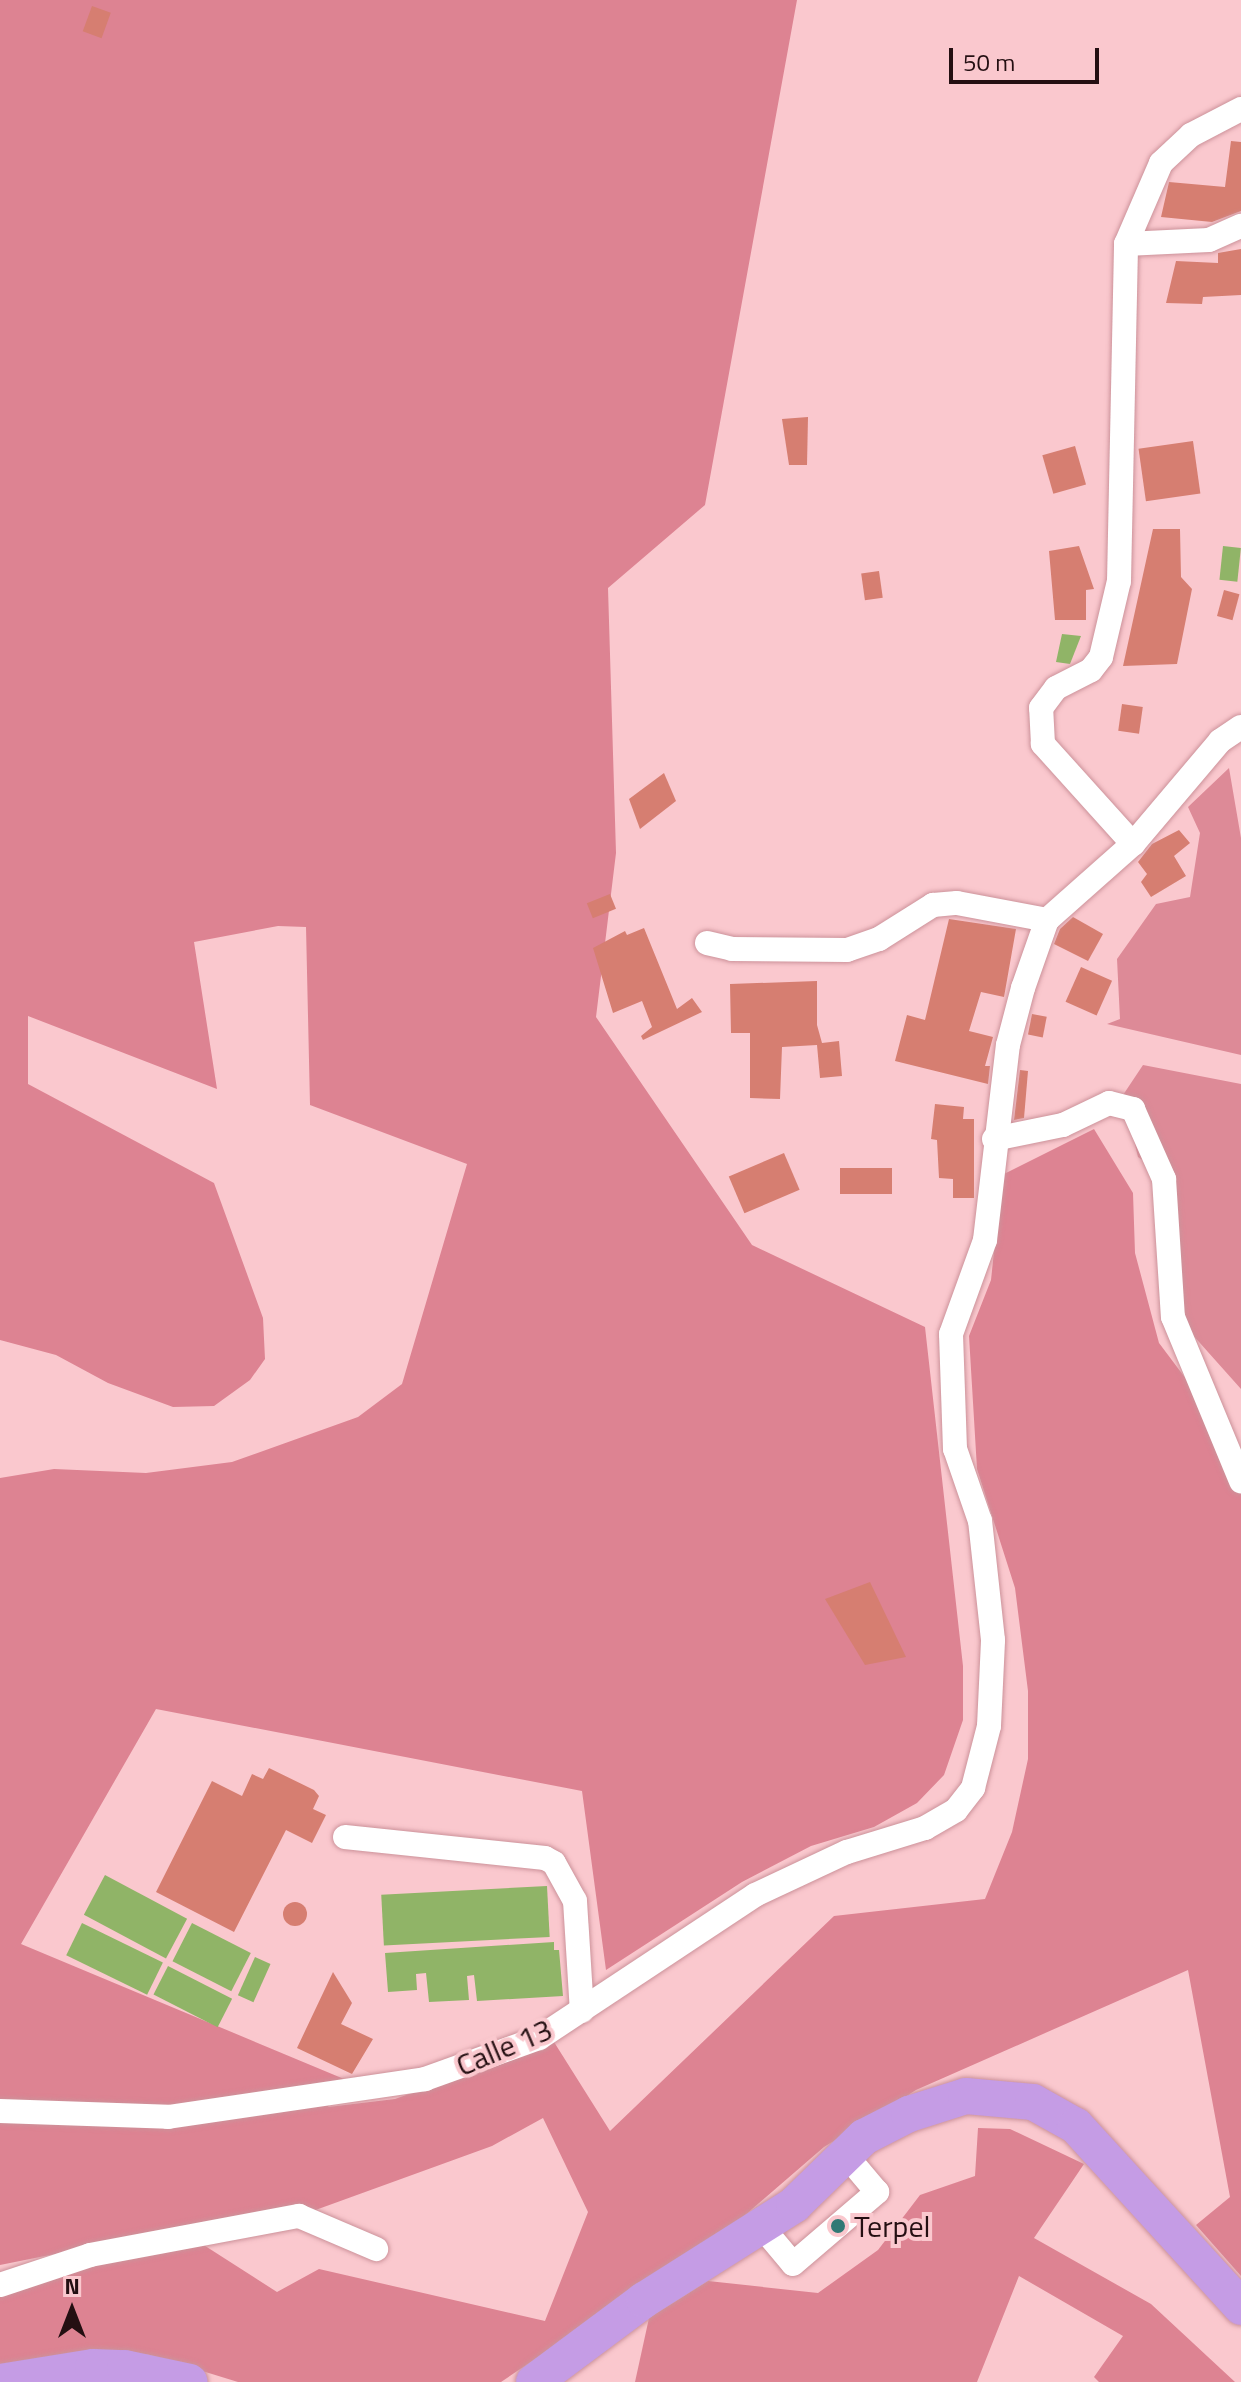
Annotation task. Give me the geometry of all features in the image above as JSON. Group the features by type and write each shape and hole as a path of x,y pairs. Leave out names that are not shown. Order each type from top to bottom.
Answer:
{"highway":[{"path":"534,2382 644,2300 794,2205 845,2154 883,2126 936,2103 966,2096 1033,2102 1091,2138 1241,2307"},
{"path":"0,2382 93,2367 125,2368 190,2382"}],"street":[{"path":"1133,844 1043,744 1041,708 1056,688 1091,670 1101,657 1119,581 1126,244 1161,163 1191,135 1241,109"},
{"path":"1126,244 1209,240 1241,226"},
{"path":"1241,727 1220,741 1133,844 1047,920 1008,1045 994,1139 1063,1125 1109,1103 1133,1109 1164,1179 1173,1317 1241,1481"},
{"path":"707,943 732,949 847,950 879,939 933,905 957,903 1047,920"},
{"name":"Calle 13","path":"0,2111 168,2117 365,2092 425,2079 539,2038 755,1895 847,1852 925,1828 956,1810 973,1788 989,1726 993,1640 980,1521 955,1449 951,1334 985,1240 994,1139"},
{"path":"345,1837 545,1858 554,1863 575,1901 582,2011"},
{"path":"762,2227 793,2264 877,2192 845,2154"},
{"path":"0,2285 90,2255 299,2216 376,2249"}],"shaded area":[{"path":"0,0 797,0 705,505 608,588 616,853 596,1017 752,1245 925,1327 963,1666 963,1720 944,1775 917,1803 874,1827 811,1846 742,1882 606,1970 582,1791 156,1709 21,1944 344,2079 328,2107 395,2099 554,2042 610,2131 834,1916 985,1899 1012,1832 1028,1759 1028,1691 1015,1588 977,1469 969,1336 991,1280 1002,1175 1094,1129 1133,1193 1135,1253 1159,1343 1241,1452 1241,2276 1196,2225 1230,2197 1188,1970 916,2090 824,2147 737,2222 501,2382 238,2382 147,2354 79,2356 0,2370 0,2296 65,2271 199,2242 277,2292 319,2269 545,2321 588,2212 543,2118 492,2146 299,2216 294,2206 0,2265 0,1478 54,1469 146,1473 232,1462 358,1417 402,1384 467,1164 310,1105 306,927 278,926 194,942 217,1089 28,1016 28,1084 214,1183 263,1318 265,1359 250,1380 214,1406 173,1407 108,1383 56,1355 0,1340"},
{"path":"1223,546 1241,548 1237,582 1219,580"},
{"path":"1062,634 1081,636 1070,664 1056,662"},
{"path":"1229,768 1241,838 1241,1055 1107,1024 1120,1019 1117,959 1156,904 1190,897 1200,833 1188,807"},
{"path":"1143,1065 1241,1084 1241,1389 1183,1324 1156,1169 1138,1157 1123,1095"},
{"path":"105,1875 187,1919 166,1958 84,1915"},
{"path":"547,1886 550,1937 384,1946 381,1895"},
{"path":"82,1923 163,1962 147,1995 66,1955"},
{"path":"192,1923 251,1953 231,1991 172,1961"},
{"path":"554,1942 554,1950 559,1950 563,1996 477,2001 474,1975 467,1976 469,2000 429,2002 426,1973 416,1974 417,1990 388,1992 385,1953"},
{"path":"255,1957 271,1964 253,2002 238,1995"},
{"path":"168,1966 232,1999 218,2027 153,1995"},
{"path":"978,2128 1010,2129 1084,2164 1034,2238 1151,2304 1235,2382 1099,2382 1094,2377 1123,2336 1019,2276 977,2382 635,2382 649,2318 708,2281 818,2293 878,2250 920,2195 975,2176"}],"building":[{"path":"92,6 111,13 102,38 83,31"},
{"path":"1231,141 1241,142 1241,211 1212,222 1161,217 1169,182 1225,187"},
{"path":"1241,249 1241,295 1203,297 1202,304 1166,303 1176,261 1218,263 1218,253"},
{"path":"808,417 807,465 789,465 782,419"},
{"path":"1193,441 1200,493 1146,501 1139,449"},
{"path":"1075,446 1086,484 1053,494 1042,455"},
{"path":"1153,529 1180,529 1181,577 1192,589 1177,664 1123,666"},
{"path":"1079,546 1094,589 1086,590 1086,620 1055,620 1049,551"},
{"path":"879,571 883,598 865,600 861,574"},
{"path":"1224,590 1239,594 1232,620 1217,616"},
{"path":"1122,704 1143,707 1139,734 1118,731"},
{"path":"664,773 676,801 640,829 629,799"},
{"path":"1179,830 1190,843 1174,856 1186,876 1151,897 1141,882 1147,874 1138,862 1152,844"},
{"path":"610,894 616,909 593,918 587,903"},
{"path":"1073,917 1103,934 1088,961 1054,944 1060,929"},
{"path":"949,919 1016,929 1004,997 981,992 969,1031 993,1037 985,1066 990,1066 988,1084 895,1061 907,1015 925,1020"},
{"path":"644,928 677,1009 692,998 702,1012 643,1040 641,1036 652,1027 642,1001 613,1013 593,948 625,931 627,935"},
{"path":"1081,967 1112,981 1097,1016 1066,1002"},
{"path":"817,981 817,1025 822,1043 839,1041 842,1076 820,1078 817,1045 782,1047 780,1099 750,1098 750,1033 731,1033 730,984"},
{"path":"1032,1014 1047,1017 1043,1037 1028,1035"},
{"path":"1020,1070 1028,1071 1024,1118 1014,1120"},
{"path":"935,1104 964,1107 963,1119 974,1119 974,1198 953,1198 953,1179 939,1178 937,1140 931,1139"},
{"path":"784,1153 800,1190 744,1213 729,1176"},
{"path":"840,1168 892,1168 892,1194 840,1194"},
{"path":"870,1582 906,1657 865,1665 825,1599"},
{"path":"269,1768 314,1790 319,1796 313,1809 326,1815 312,1843 286,1830 234,1932 156,1892 212,1781 242,1796 252,1774 263,1779"},
{"path":"295,1902 306,1909 307,1914 300,1925 295,1926 284,1919 283,1914 290,1903"},
{"path":"333,1972 352,2003 341,2024 373,2039 352,2074 297,2048"}],"place":[{"name":"Terpel","path":"838,2226"}]}
